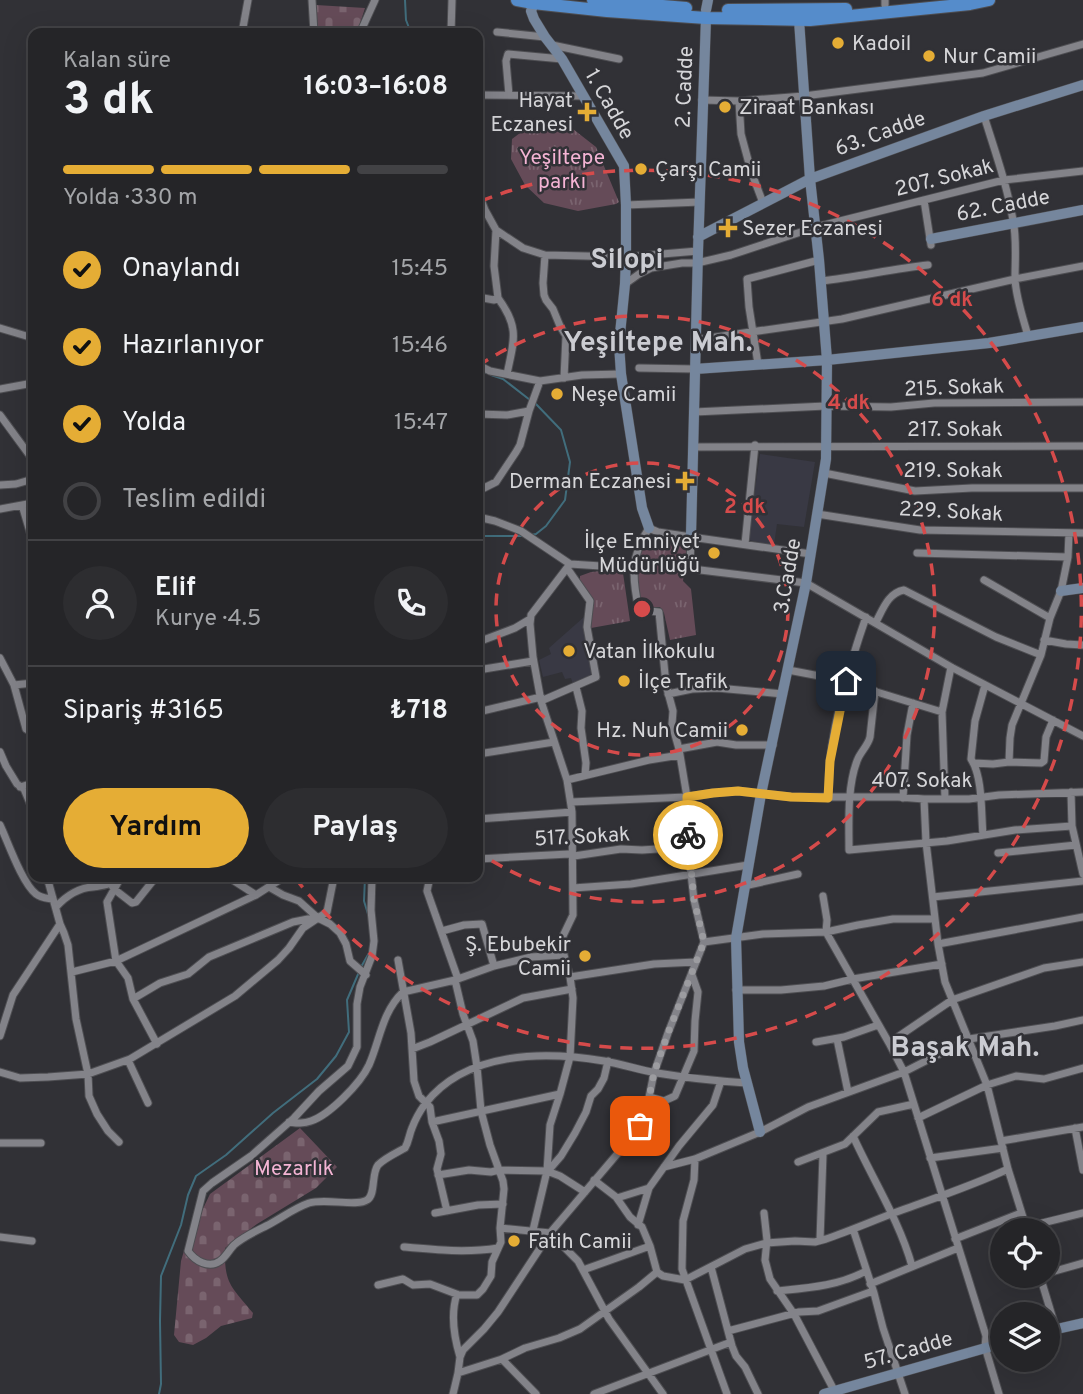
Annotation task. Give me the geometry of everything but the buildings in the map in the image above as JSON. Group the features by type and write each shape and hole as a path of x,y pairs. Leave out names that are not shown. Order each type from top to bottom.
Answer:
{"highway":[{"path":"517,0 607,11 844,9 885,2 927,0"},
{"path":"593,0 799,20 989,0"}],"street":[{"path":"243,28 248,0"},
{"path":"312,0 314,28"},
{"path":"362,28 375,0"},
{"path":"451,28 452,0"},
{"name":"1. Cadde","path":"534,2 531,11 534,19 562,59 624,166 626,257 620,344 621,374 642,508 649,528"},
{"name":"2. Cadde","path":"691,536 702,100 707,9"},
{"name":"3.Cadde","path":"760,1132 739,1042 736,938 761,794 806,583 826,446 827,360 799,20"},
{"path":"497,32 619,58"},
{"path":"702,100 739,101 804,96 984,73 1083,44"},
{"path":"509,95 506,61 508,54 562,59"},
{"name":"63. Cadde","path":"698,237 810,179 984,116 1083,85"},
{"path":"483,96 584,96"},
{"path":"739,101 741,134 763,202"},
{"path":"984,116 1014,222 1017,266 1015,279 1028,337"},
{"name":"207. Sokak","path":"625,284 651,268 698,263 816,227 1004,180 1083,170"},
{"path":"924,200 931,242"},
{"path":"626,205 700,202"},
{"path":"483,205 496,230 523,248 545,255 626,257 698,251"},
{"name":"62. Cadde","path":"931,242 1014,222 1083,210"},
{"path":"496,230 494,266 498,298 509,313 514,338 507,374"},
{"path":"545,255 544,295 566,336 564,377"},
{"path":"758,364 747,279 819,260"},
{"path":"821,281 928,265"},
{"path":"695,340 842,320 1015,279 1083,266"},
{"path":"483,299 498,298"},
{"path":"639,368 695,369 827,360 989,343 1083,327"},
{"path":"0,328 28,336"},
{"path":"483,367 540,382 582,375 621,374"},
{"path":"483,489 496,482 516,452 540,382"},
{"path":"0,389 28,384"},
{"name":"215. Sokak","path":"694,412 826,406 891,407 934,403 1083,402"},
{"path":"483,416 529,411"},
{"path":"0,415 3,424 28,454"},
{"path":"745,544 755,445"},
{"name":"217. Sokak","path":"693,447 1083,446"},
{"name":"219. Sokak","path":"824,473 915,491 1083,488"},
{"path":"0,485 28,480"},
{"path":"0,509 28,504"},
{"path":"22,505 28,525"},
{"name":"229. Sokak","path":"817,514 920,530 1083,533"},
{"path":"483,519 521,531 568,566 590,601 587,627 596,677 541,699 483,711"},
{"path":"453,1394 463,1350 498,1312 550,1233 645,1118 654,1073 704,942 694,900 688,847 687,797 680,752 672,724 673,710 668,694 659,612 639,610 632,568 640,541 649,528 658,532 811,554"},
{"path":"1009,762 1012,725 1041,655 1050,618 1061,591 1068,557 1069,533"},
{"path":"691,536 692,569 806,583 951,667 1083,736"},
{"path":"917,553 1068,557"},
{"path":"568,566 632,568"},
{"path":"533,1230 547,1171 550,1125 570,1057 573,998 564,956 563,936 573,915 574,856 567,780 541,699 533,661 530,619 568,566"},
{"path":"984,580 1050,618"},
{"path":"1061,591 1083,588"},
{"path":"876,622 891,596 904,590 996,636 1041,655"},
{"path":"828,798 830,761 846,681 866,617"},
{"path":"483,640 530,619"},
{"path":"1044,640 1083,645"},
{"path":"0,658 14,685 28,730"},
{"path":"483,669 533,661"},
{"path":"946,799 942,712 951,667"},
{"path":"788,670 846,681 942,712"},
{"path":"14,685 28,684"},
{"path":"983,835 971,746 985,685"},
{"path":"576,687 582,711 585,775"},
{"path":"668,694 717,688 783,694"},
{"path":"875,691 869,742 857,759 850,798 849,850 1015,830 1072,826"},
{"path":"903,798 912,703"},
{"path":"974,763 1033,764 1044,761 1046,737 1053,720"},
{"path":"483,753 554,742"},
{"path":"567,780 717,742 773,745"},
{"path":"0,751 6,766 24,789 28,799"},
{"path":"20,787 28,785"},
{"name":"407. Sokak","path":"571,802 687,797 738,791 828,798 924,799 1083,792"},
{"path":"1071,792 1072,826 1083,874"},
{"path":"924,799 926,842 938,944 946,982 987,1085 1023,1218"},
{"path":"483,819 572,812"},
{"path":"0,825 24,878 34,893 54,903"},
{"path":"998,853 1076,845"},
{"name":"517. Sokak","path":"483,859 569,854 574,856 621,849 688,847"},
{"path":"573,888 631,884 748,865"},
{"path":"744,886 798,874"},
{"path":"933,897 1083,881"},
{"path":"48,882 68,945 76,1020 88,1073 89,1096 108,1131 119,1142"},
{"path":"111,883 132,903 136,902 152,882"},
{"path":"236,882 256,895"},
{"path":"72,972 116,961 256,895 276,882"},
{"path":"0,1072 20,1078 88,1073 128,1060 157,1044 236,996 262,975 303,928 327,912 333,882"},
{"path":"372,882 374,941 357,1004 357,1047 348,1066 251,1156 203,1191 188,1251 192,1257 207,1265 220,1262 234,1245 308,1203 327,1200 356,1203 368,1200 372,1195 373,1176 377,1166 405,1148 412,1125 426,1103 455,1077 477,1067 529,1057 570,1057 608,1062 654,1073 747,1083"},
{"path":"378,1285 403,1279 412,1285 430,1284 457,1294 477,1295 491,1276 492,1262 501,1242 503,1181 481,1111 473,1041 466,1024 442,931 427,891 429,882"},
{"path":"54,903 71,893 111,883"},
{"path":"111,883 107,902 116,961 128,978 133,999 157,1044"},
{"path":"269,887 299,901 340,933 346,944 349,961 365,974"},
{"path":"823,897 826,932 904,1072 986,1336 985,1347 999,1394"},
{"path":"938,944 1083,917"},
{"path":"133,999 160,983 188,974 209,957 293,922 318,918"},
{"path":"704,942 762,934 826,932 893,919 935,919"},
{"path":"0,1035 13,995 60,924"},
{"path":"442,931 464,925 482,924 494,966"},
{"path":"289,1122 302,1124 322,1116 355,1086 368,1066 384,1019 403,992 456,980 494,966 531,957 564,956"},
{"path":"398,960 411,1033 414,1081 416,1090 430,1107 439,1141 441,1154 437,1169 447,1211"},
{"path":"890,1043 952,1000 1044,968 1083,961"},
{"path":"570,977 654,964 696,962"},
{"path":"736,990 824,986 943,964"},
{"path":"649,1097 664,1101 675,1096 694,1051 698,992 691,974"},
{"path":"412,1049 523,998 572,989"},
{"path":"664,1167 695,1160 760,1132 808,1107 904,1072 969,1039 1083,1020"},
{"path":"816,1042 856,1034 878,1024"},
{"path":"837,1038 848,1092"},
{"path":"128,1060 148,1103"},
{"path":"547,1171 561,1156 575,1133 592,1096 604,1078 608,1062"},
{"path":"918,1118 987,1085 1016,1076 1044,1079 1083,1068"},
{"path":"638,1225 649,1188 713,1105 721,1081"},
{"path":"432,1122 560,1094"},
{"path":"798,1162 845,1144 878,1112 914,1104"},
{"path":"930,1158 1079,1128 1083,1170"},
{"path":"853,1136 892,1214 912,1266"},
{"path":"0,1143 41,1143"},
{"path":"820,1241 823,1154"},
{"path":"695,1160 694,1180 683,1221 682,1269 727,1394"},
{"path":"594,1180 617,1198 629,1217 642,1227 657,1272 663,1276 685,1280 745,1249 766,1244 820,1241 942,1197 1008,1169"},
{"path":"438,1175 469,1170 547,1171 584,1192"},
{"path":"617,1198 649,1188"},
{"path":"435,1213 478,1205 503,1204"},
{"path":"764,1213 765,1260 770,1279 794,1314 830,1393"},
{"path":"955,1239 1021,1213"},
{"path":"1060,1219 1083,1213"},
{"path":"500,1228 550,1233 578,1261 605,1311 663,1394"},
{"path":"853,1229 905,1394"},
{"path":"0,1237 32,1241"},
{"path":"583,1270 650,1246"},
{"path":"404,1247 478,1251 498,1248"},
{"path":"728,1331 799,1312 818,1311 912,1266 958,1248"},
{"path":"1060,1270 1083,1263"},
{"path":"711,1267 736,1356 745,1367 758,1394"},
{"path":"777,1290 832,1284 866,1271"},
{"path":"458,1373 580,1329 657,1272"},
{"path":"457,1294 453,1307 455,1342 460,1357"},
{"path":"1060,1328 1083,1323"},
{"path":"594,1394 731,1342"},
{"name":"57. Cadde","path":"830,1393 990,1346"},
{"path":"502,1359 536,1394"}],"shaded area":[{"path":"760,454 815,462 804,527 777,524 774,545 748,540"},
{"name":"Vatan İlkokulu","path":"584,617 592,675 573,684 571,678 565,679 562,672 543,677 539,660 551,654 549,648"}],"green space":[{"path":"316,5 365,8 359,28 318,28"},
{"name":"Yeşiltepe parkı","path":"573,129 596,147 619,202 616,204 578,211 544,203 525,185 511,159 512,139 524,130"},
{"path":"647,539 688,541 683,581 691,589 696,635 670,640 660,607 644,607 638,585 642,542"},
{"path":"602,571 623,573 630,621 591,628 593,600 580,576"},
{"name":"Mezarlık","path":"300,1128 337,1167 316,1188 257,1224 225,1248 230,1284 253,1313 252,1318 221,1326 193,1345 179,1342 174,1335 181,1261 186,1244 210,1194"}],"waterway":[{"path":"405,0 409,28"},
{"path":"491,375 503,379 530,400"},
{"path":"531,535 546,526 565,500 570,462 561,430 535,403"},
{"path":"483,536 522,536"},
{"path":"365,882 364,901 368,914"},
{"path":"361,967 369,953"},
{"path":"159,1394 161,1276 196,1176 226,1155 273,1113 317,1079 336,1056 349,1032 347,1000 359,972"}],"way so far":[{"path":"640,1126 645,1118 654,1073 704,942 694,900 688,835"}],"place":[{"name":"Kadoil","path":"838,43"},
{"name":"Nur Camii","path":"929,56"},
{"name":"Ziraat Bankası","path":"725,107"},
{"name":"Hayat Eczanesi","path":"587,112"},
{"name":"Çarşı Camii","path":"641,169"},
{"name":"Sezer Eczanesi","path":"728,228"},
{"name":"Neşe Camii","path":"557,394"},
{"name":"Derman Eczanesi","path":"685,481"},
{"name":"İlçe Emniyet Müdürlüğü","path":"714,553"},
{"name":"Vatan İlkokulu","path":"569,651"},
{"name":"İlçe Trafik","path":"624,681"},
{"name":"Hz. Nuh Camii","path":"742,730"},
{"name":"Ş. Ebubekir Camii","path":"585,956"},
{"name":"Fatih Camii","path":"514,1241"}],"district":[{"name":"Silopi","path":"627,258"},
{"name":"Yeşiltepe Mah.","path":"658,341"},
{"name":"Başak Mah.","path":"965,1046"}],"route":[{"path":"688,835 687,797 738,791 828,798 830,761 846,681"}]}
